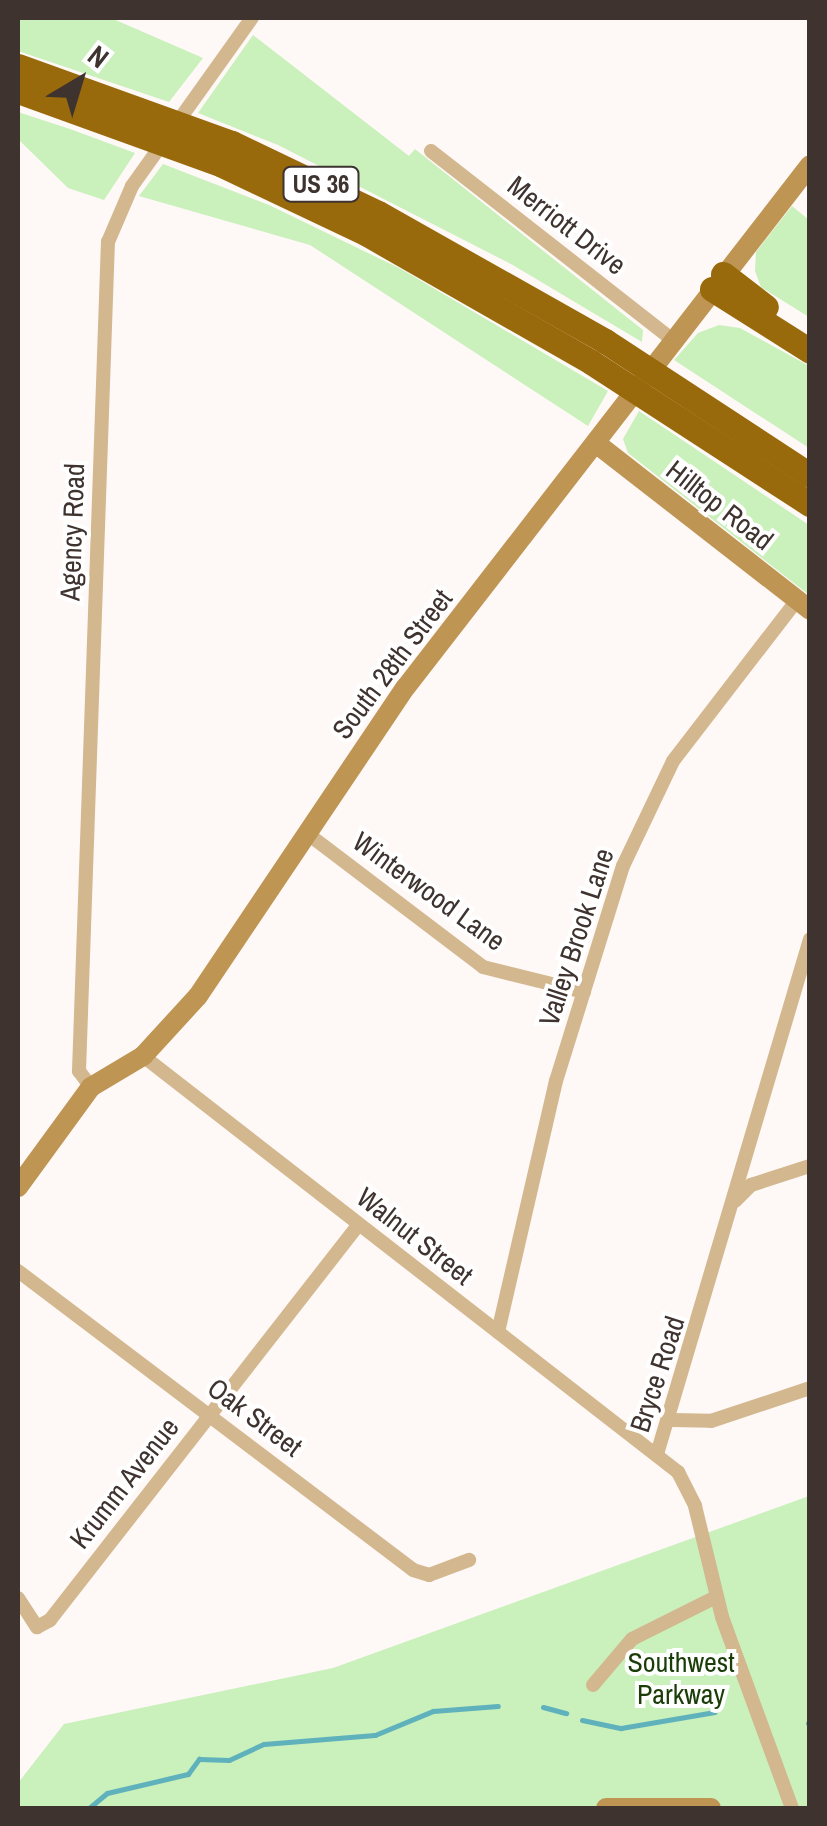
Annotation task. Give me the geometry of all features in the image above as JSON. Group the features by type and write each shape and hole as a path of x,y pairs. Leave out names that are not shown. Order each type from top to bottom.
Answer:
{"highway":[{"name":"US 36","path":"18,66 134,104 307,177 686,407 810,475"},
{"name":"US 36","path":"18,91 125,126 294,198 598,352"},
{"path":"717,282 810,332"},
{"path":"717,282 810,350"},
{"name":"US 36","path":"686,407 810,504"}],"street":[{"name":"Agency Road","path":"91,1087 79,1071 108,242 132,186 252,18"},
{"name":"Merriott Drive","path":"431,151 672,339"},
{"name":"South 28th Street","path":"20,1179 91,1087 143,1056 198,996 406,686 810,165"},
{"name":"Hilltop Road","path":"597,444 803,605"},
{"name":"Valley Brook Lane","path":"498,1332 584,992 624,866 665,776 803,605"},
{"name":"Winterwood Lane","path":"308,834 483,967 584,992"},
{"name":"Bryce Road","path":"792,1808 716,1598 688,1487 657,1454 672,1420 810,939"},
{"name":"Walnut Street","path":"143,1056 657,1454"},
{"path":"733,1204 751,1185 810,1166"},
{"name":"Krumm Avenue","path":"18,1598 36,1628 50,1620 359,1224"},
{"name":"Oak Street","path":"18,1271 413,1570 429,1574 469,1560"},
{"path":"672,1420 711,1421 810,1388"},
{"path":"593,1684 632,1639 716,1598"},
{"path":"606,1808 711,1808"}],"green space":[{"path":"18,18 111,18 203,58 169,102 18,51"},
{"path":"253,35 409,156 415,149 643,330 642,342 511,264 278,145 198,113"},
{"path":"18,112 135,153 104,200 68,188 18,139"},
{"path":"163,164 269,205 401,269 608,391 588,426 310,245 139,196"},
{"path":"792,206 809,220 809,317 761,287 755,271 756,252"},
{"path":"719,325 740,328 809,366 809,448 674,360 698,333"},
{"path":"639,411 809,525 809,595 628,453 623,439"},
{"name":"Southwest Parkway","path":"809,1496 809,1808 18,1808 18,1783 64,1724 333,1668"}],"waterway":[{"path":"89,1808 107,1793 188,1774 199,1759 229,1760 264,1744 375,1735 433,1711 498,1706"},
{"path":"543,1707 566,1713"},
{"path":"582,1720 621,1728 715,1712"}]}
